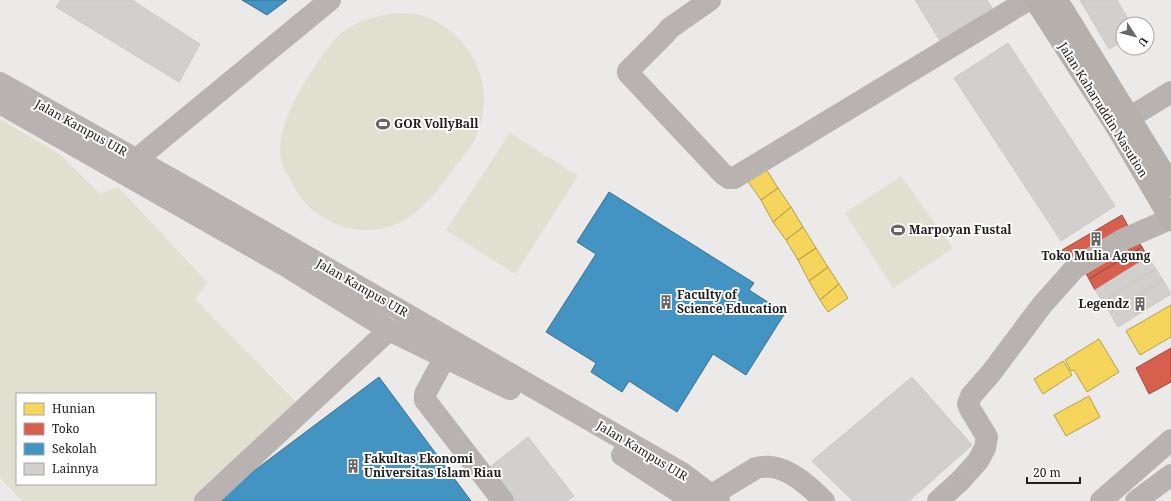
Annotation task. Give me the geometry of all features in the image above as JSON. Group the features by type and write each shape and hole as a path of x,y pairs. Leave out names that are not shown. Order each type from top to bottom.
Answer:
{"highway":[{"name":"Jalan Kaharuddin Nasution","path":"1035,0 1122,122 1171,185"},
{"name":"Jalan Kaharuddin Nasution","path":"1057,0 1122,122 1170,220"}],"street":[{"path":"132,167 330,0"},
{"path":"710,0 670,28 628,71 628,73 723,174 729,178 734,178 1028,0"},
{"name":"Jalan Kampus UIR","path":"0,83 60,115 132,167"},
{"path":"1122,122 1171,92"},
{"name":"Jalan Kampus UIR","path":"0,103 132,167 322,277 682,473 707,500"},
{"path":"938,501 960,481 973,466 985,448 986,437 968,404 971,396 1042,305 1075,268 1124,238 1170,220"},
{"name":"Jalan Kampus UIR","path":"322,277 389,330 445,356 516,392 631,460 707,500"},
{"path":"205,501 389,330"},
{"path":"445,356 424,394 425,400 503,501"},
{"path":"1101,501 1171,440"},
{"path":"707,500 756,468 772,467 794,475 815,491 824,501"},
{"path":"1136,501 1171,475"}],"green space":[{"name":"GOR VollyBall","path":"397,13 417,14 427,17 450,31 465,46 475,61 481,77 484,94 483,113 477,135 469,148 444,182 416,212 399,223 389,227 368,230 346,227 326,219 309,207 293,186 283,168 281,161 280,149 282,136 289,112 307,78 336,38 353,25 364,20"},
{"path":"0,119 59,154 100,194 118,187 208,283 195,299 304,410 228,501 22,501 0,478"},
{"path":"510,133 578,176 515,274 446,230"},
{"name":"Marpoyan Fustal","path":"901,176 953,248 893,288 845,213"}],"building: Hunian":[{"path":"766,169 778,188 761,200 747,180"},
{"path":"778,188 791,207 773,222 761,200"},
{"path":"791,207 803,227 786,240 773,222"},
{"path":"803,227 816,248 798,260 786,240"},
{"path":"816,248 828,267 809,281 798,260"},
{"path":"828,267 839,284 820,300 809,281"},
{"path":"839,284 848,298 828,312 820,300"},
{"path":"1171,305 1171,337 1140,355 1126,331"},
{"path":"1099,339 1119,372 1087,392 1074,370 1071,371 1065,360"},
{"path":"1063,361 1072,375 1043,394 1034,379"},
{"path":"1089,396 1100,417 1066,436 1054,415"}],"building: Toko":[{"name":"Toko Mulia Agung","path":"1122,215 1129,228 1070,263 1062,250"},
{"path":"1135,236 1142,247 1089,279 1083,268"},
{"path":"1142,247 1148,257 1095,290 1089,279"},
{"path":"1171,348 1171,382 1149,394 1136,368"}],"building: Sekolah":[{"path":"242,0 287,0 267,15"},
{"name":"Faculty of Science Education","path":"609,192 754,283 749,290 785,313 746,375 713,354 677,412 629,381 622,392 591,372 596,363 546,332 596,254 577,242"},
{"name":"Fakultas Ekonomi Universitas Islam Riau","path":"379,377 471,501 223,501 219,497"}],"building: Lainnya":[{"path":"61,0 132,0 200,44 179,82 56,7"},
{"path":"915,0 987,0 992,8 940,41"},
{"path":"1080,0 1117,0 1126,16 1115,16 1115,46 1109,49"},
{"path":"1008,43 1115,206 1061,241 954,78"},
{"path":"1148,257 1156,269 1102,301 1095,290"},
{"path":"1156,269 1163,280 1110,313 1102,301"},
{"name":"Legendz","path":"1163,280 1171,294 1118,327 1110,313"},
{"path":"912,377 972,445 909,501 853,501 812,461"},
{"path":"528,437 574,496 567,501 515,501 490,467"}],"place":[{"name":"GOR VollyBall","path":"383,124"},
{"name":"Marpoyan Fustal","path":"898,230"},
{"name":"Toko Mulia Agung","path":"1096,239"},
{"name":"Faculty of Science Education","path":"666,302"},
{"name":"Legendz","path":"1140,304"},
{"name":"Fakultas Ekonomi Universitas Islam Riau","path":"353,466"}]}
